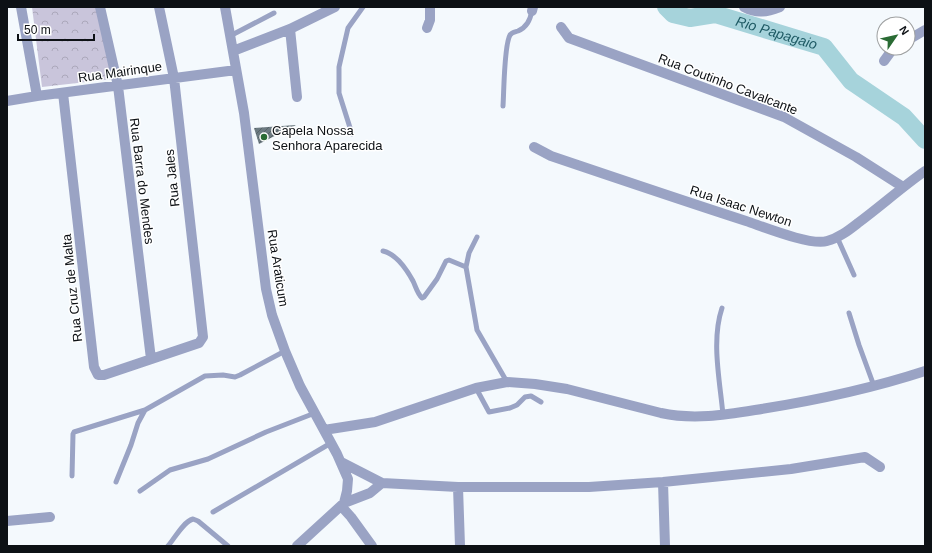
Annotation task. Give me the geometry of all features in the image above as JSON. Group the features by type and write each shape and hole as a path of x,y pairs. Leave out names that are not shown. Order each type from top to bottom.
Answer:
{"street":[{"path":"21,7 36,96"},
{"name":"Rua Barra do Mendes","path":"100,7 118,86 151,359"},
{"name":"Rua Jales","path":"159,7 174,78 203,337 202,341 198,344"},
{"name":"Rua Araticum","path":"225,7 244,113 266,289 272,315 300,386 341,462 348,479 348,491 342,505"},
{"path":"233,51 290,29 335,7"},
{"path":"427,28 430,20 430,7"},
{"path":"744,7 762,12 780,7"},
{"name":"Rua Coutinho Cavalcante","path":"561,28 569,38 784,117 856,157 903,187"},
{"path":"290,29 297,97"},
{"path":"916,35 925,30"},
{"path":"884,60 887,56"},
{"name":"Rua Mairinque","path":"7,101 236,70"},
{"name":"Rua Cruz de Malta","path":"63,93 95,370 98,375 104,375 198,344"},
{"name":"Rua Isaac Newton","path":"534,147 551,156 790,235 820,242 837,237 881,206 925,171"},
{"path":"324,430 375,422 476,388 507,382 535,384 567,389 674,416 689,417 723,415 782,406 874,387 925,372"},
{"path":"341,462 382,483 458,487 588,487 662,482 791,469 864,457 880,467"},
{"path":"662,482 665,546"},
{"path":"297,546 342,505 370,493 382,483"},
{"path":"458,487 460,546"},
{"path":"342,505 372,546"},
{"path":"7,521 50,517"}],"lane":[{"path":"352,134 339,92 338,67 348,28 363,7"},
{"path":"503,106 509,37 527,25 533,9"},
{"path":"230,36 274,13"},
{"path":"477,237 469,253 466,267 477,330 507,382"},
{"path":"837,237 854,275"},
{"path":"383,251 391,254 408,272 422,298 437,279 446,261 449,260 466,267"},
{"path":"722,308 719,315 717,328 717,356 723,415"},
{"path":"849,313 874,387"},
{"path":"72,476 74,432 145,410 205,376 223,375 235,377 285,351"},
{"path":"476,388 490,412 510,408 517,405 525,397 531,396 541,402"},
{"path":"116,482 138,423 145,410"},
{"path":"140,491 170,470 208,459 266,432 315,413"},
{"path":"213,512 331,443"},
{"path":"168,546 183,527 193,519 198,521 228,546"}],"green space":[{"path":"32,7 97,7 113,79 42,87"}],"building":[{"name":"Capela Nossa Senhora Aparecida","path":"296,125 259,144 254,128"}],"waterway":[{"name":"Rio Papagaio","path":"666,7 673,14 690,18 715,14 824,47 851,81 904,117 925,140"}],"place":[{"name":"Capela Nossa Senhora Aparecida","path":"264,137"}]}
